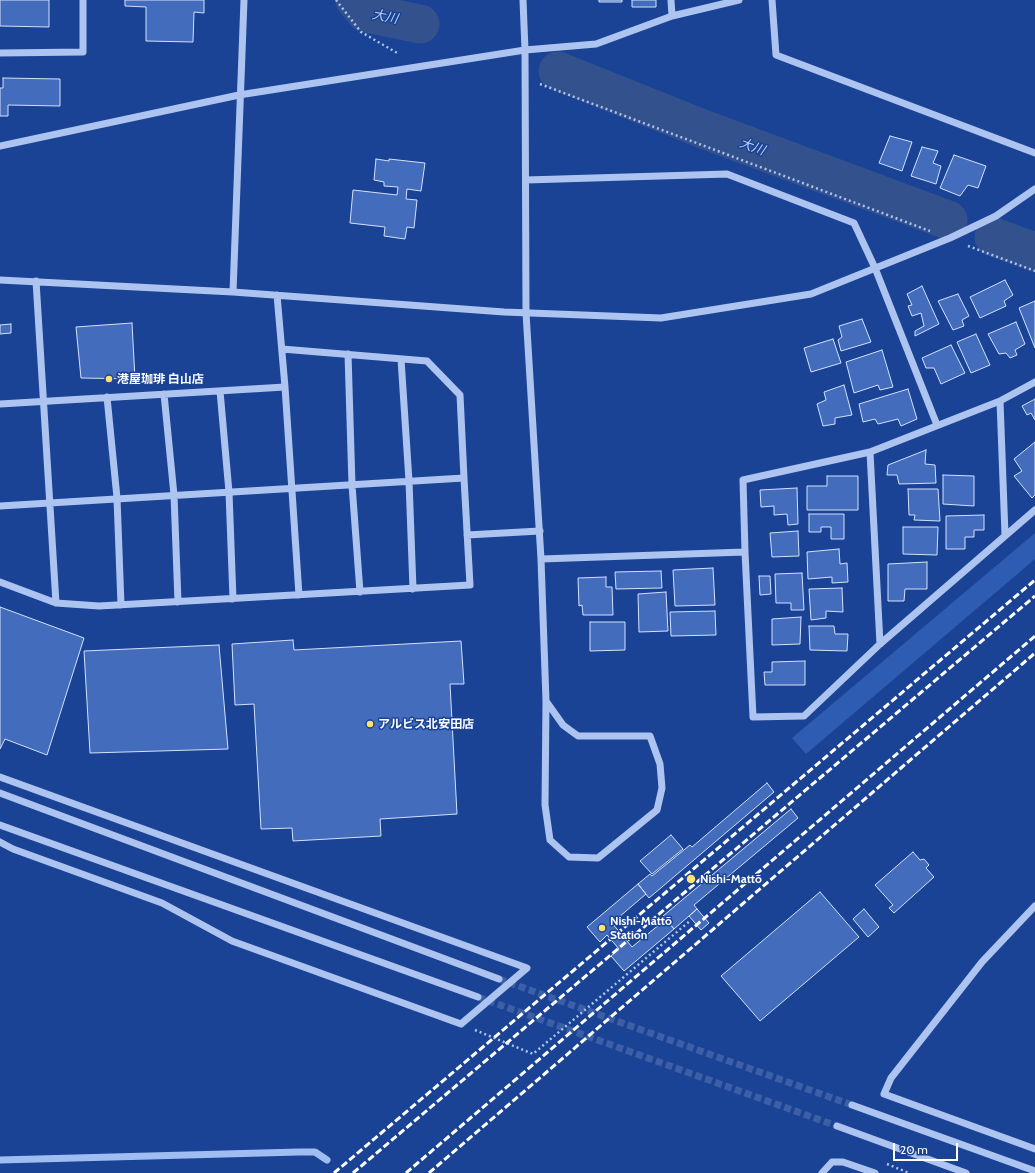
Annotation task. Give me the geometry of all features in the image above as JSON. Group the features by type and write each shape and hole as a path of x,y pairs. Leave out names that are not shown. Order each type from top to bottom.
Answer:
{"street":[{"path":"0,53 82,52 83,0"},
{"path":"233,292 244,0"},
{"path":"523,0 525,50 526,313 540,531 546,701 545,783 550,840 569,857 598,858 657,810 662,788 660,764 650,736 578,736 563,725 546,701"},
{"path":"672,0 672,16"},
{"path":"0,146 240,94 525,50 596,44 672,16 738,0"},
{"path":"772,0 776,55 1035,153"},
{"path":"526,180 727,174 854,223 876,268 937,425"},
{"path":"0,280 233,292 526,313 661,318 811,294 950,238 996,216 1035,189"},
{"path":"36,281 56,603"},
{"path":"277,295 285,387 299,595"},
{"path":"0,582 56,603 99,606 470,585 460,395 427,361 282,349"},
{"path":"348,354 352,484 360,592"},
{"path":"401,359 409,481 413,589"},
{"path":"1035,382 1000,401 870,452 743,480 753,717 804,716 880,644 1035,510"},
{"path":"0,404 285,387"},
{"path":"220,391 229,492 233,599"},
{"path":"164,394 174,495 178,602"},
{"path":"107,397 117,498 121,605"},
{"path":"1000,401 1006,535"},
{"path":"870,452 880,644"},
{"path":"0,506 464,478"},
{"path":"467,535 540,531"},
{"path":"541,559 745,552"},
{"path":"0,777 527,968 461,1024 232,940 162,903 12,849 0,842"},
{"path":"0,793 499,979"},
{"path":"0,825 478,997"},
{"path":"1035,906 982,962 891,1078 884,1094 1035,1149"},
{"path":"852,1105 1035,1171"},
{"path":"837,1126 966,1173"},
{"path":"822,1173 832,1162 843,1162 875,1173"}],"path":[{"path":"336,0 361,32 420,66"},
{"path":"525,79 580,98 1035,271"},
{"path":"461,1024 533,1054 691,920"}],"shaded area":[{"path":"1035,533 1035,559 806,754 792,738"}],"building":[{"path":"0,0 49,0 49,27 0,26"},
{"path":"125,0 204,0 204,13 194,12 193,42 146,41 146,7 125,6"},
{"path":"599,0 622,0 622,2 599,2"},
{"path":"632,0 656,0 656,7 632,7"},
{"path":"3,78 60,79 60,106 8,105 8,116 0,116 0,88 3,88"},
{"path":"890,136 912,142 902,171 879,163"},
{"path":"922,147 938,151 933,163 941,166 936,184 911,176"},
{"path":"954,155 986,166 978,188 968,185 960,196 940,188"},
{"path":"376,159 425,163 421,191 407,189 406,199 417,200 414,228 407,227 405,239 384,236 385,227 350,223 353,190 397,195 398,187 384,186 384,182 374,180"},
{"path":"1005,280 1013,295 1004,301 1006,306 980,318 970,297"},
{"path":"922,286 939,324 915,336 915,331 924,326 921,313 912,316 908,306 912,305 907,294"},
{"path":"958,294 969,316 962,320 964,326 953,330 938,301"},
{"path":"1035,301 1035,348 1019,308"},
{"path":"862,319 871,342 841,351 838,340 842,337 839,326"},
{"path":"1016,322 1025,344 1015,350 1017,355 1010,358 1006,353 999,354 988,334"},
{"path":"132,323 135,379 81,378 76,327"},
{"path":"11,324 11,333 0,334 0,325"},
{"path":"976,334 990,365 971,373 957,342"},
{"path":"833,339 841,363 811,372 804,348"},
{"path":"951,345 965,373 941,384 934,368 926,368 922,358"},
{"path":"882,350 893,387 880,390 878,385 854,393 846,362"},
{"path":"844,385 852,415 835,418 835,424 823,426 817,404 826,400 824,392"},
{"path":"908,389 917,419 901,426 898,419 878,424 875,419 863,422 859,404"},
{"path":"1035,399 1035,420 1031,413 1027,415 1022,406"},
{"path":"1035,442 1035,495 1032,498 1014,476 1022,471 1014,459"},
{"path":"926,450 925,464 935,465 936,483 899,484 897,475 887,475 888,465"},
{"path":"943,475 974,476 974,506 943,504"},
{"path":"827,476 858,476 858,510 807,510 807,486 827,486"},
{"path":"797,488 798,524 788,525 787,514 774,515 774,506 761,507 760,490"},
{"path":"908,489 938,489 940,521 914,520 915,515 909,515"},
{"path":"809,514 844,514 844,539 831,539 831,527 821,527 821,532 809,532"},
{"path":"984,515 984,530 974,530 974,537 965,537 965,549 946,549 946,516"},
{"path":"903,527 938,527 937,555 903,554"},
{"path":"798,531 799,556 772,557 770,533"},
{"path":"839,549 840,564 847,563 848,582 832,583 832,577 808,579 807,552"},
{"path":"927,562 927,589 905,589 904,601 888,601 888,564"},
{"path":"713,568 715,605 675,606 673,570"},
{"path":"661,571 662,588 616,589 615,572"},
{"path":"802,573 804,610 791,610 791,603 776,603 775,574"},
{"path":"759,576 770,576 771,594 760,595"},
{"path":"606,577 606,587 612,587 613,615 583,615 582,605 579,606 578,578"},
{"path":"842,588 843,612 826,611 826,618 811,620 809,589"},
{"path":"666,592 668,631 639,632 638,594"},
{"path":"0,607 84,638 47,755 5,739 0,749"},
{"path":"715,611 716,635 671,636 670,612"},
{"path":"801,617 800,644 772,645 772,619"},
{"path":"590,622 625,622 625,650 590,651"},
{"path":"809,626 834,626 835,634 848,634 847,651 810,650"},
{"path":"293,640 294,650 461,641 464,684 450,684 457,814 380,819 381,836 293,841 292,828 261,829 254,704 235,705 232,644"},
{"path":"219,645 228,749 90,753 84,651"},
{"path":"805,661 805,685 765,685 764,672 772,672 772,662"},
{"path":"767,783 774,792 649,898 638,884 650,874 652,876 690,845 692,847"},
{"path":"791,809 798,818 694,905 697,909 674,929 663,916"},
{"path":"671,835 683,849 652,874 640,861"},
{"path":"913,852 920,860 924,859 929,865 926,868 934,877 894,913 889,908 893,905 875,885"},
{"name":"Nishi-Mattō Station","path":"638,884 646,894 612,923 632,947 666,919 674,929 624,971 611,956 619,949 607,935 600,942 587,927"},
{"path":"820,892 859,937 760,1021 721,976"},
{"name":"Nishi-Mattō Station","path":"697,909 709,923 701,930 689,916"},
{"path":"864,909 879,927 868,937 853,919"}],"waterway":[{"name":"大川","path":"355,0 366,13 420,24"},
{"name":"大川","path":"558,71 703,129 948,220"},
{"name":"大川","path":"994,237 1035,252"},
{"path":"0,1160 299,1152 315,1152 327,1160"}],"tunnel":[{"path":"499,979 852,1105"},
{"path":"478,997 837,1126"}],"railway":[{"path":"334,1173 1035,580"},
{"path":"353,1173 1035,596"},
{"path":"406,1173 1035,636"},
{"path":"429,1173 1035,653"}],"place":[{"name":"港屋珈琲 白山店","path":"109,379"},
{"name":"アルビス北安田店","path":"370,724"},
{"name":"Nishi-Mattō","path":"691,879"},
{"name":"Nishi-Mattō Station","path":"602,928"}]}
